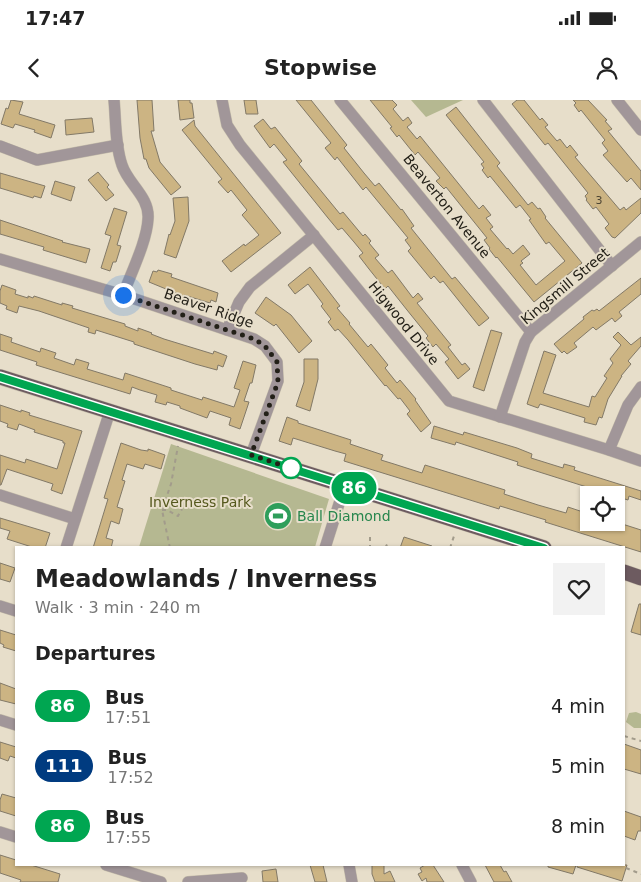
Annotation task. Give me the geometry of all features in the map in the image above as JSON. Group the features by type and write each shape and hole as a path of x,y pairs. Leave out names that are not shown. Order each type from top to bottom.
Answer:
{"main road":[{"path":"0,377 538,546"},
{"path":"625,572 641,578"}],"street":[{"path":"114,100 118,146 122,166 134,186 143,196 148,217 144,237 123,295"},
{"name":"Higwood Drive","path":"222,100 227,125 240,145 449,401 610,450 641,462"},
{"name":"Beaverton Avenue","path":"340,100 531,332"},
{"path":"483,100 612,266"},
{"path":"616,100 641,130"},
{"path":"0,146 37,160 118,146"},
{"path":"227,330 239,302 250,287 314,235"},
{"name":"Kingsmill Street","path":"500,417 525,342 531,332 641,242"},
{"name":"Beaver Ridge","path":"0,258 123,295 254,339 265,346 277,362 278,382 251,455"},
{"path":"610,450 628,405 641,387"},
{"path":"67,546 110,411"},
{"path":"326,546 345,485"},
{"path":"0,495 75,519"},
{"path":"0,606 15,611"},
{"path":"0,720 15,725"},
{"path":"0,832 15,837"},
{"path":"109,866 161,882"},
{"path":"188,882 243,880 242,866"},
{"path":"349,866 352,882"},
{"path":"463,866 471,882"}],"path":[{"path":"170,546 162,510 172,476 181,433"},
{"path":"162,510 167,510 178,516 182,509"},
{"path":"451,546 460,521"},
{"path":"370,537 370,546"},
{"path":"625,736 641,741"},
{"path":"626,868 641,874"}],"green space":[{"path":"411,100 463,100 426,117"},
{"name":"Inverness Park","path":"171,444 329,499 315,546 139,546"},
{"path":"636,712 641,714 641,728 634,728 626,722 629,713"}],"building":[{"path":"11,100 23,102 19,114 55,125 51,138 34,132 35,130 15,124 13,128 1,124 6,108 8,109"},
{"path":"137,100 152,100 154,131 151,131 160,162 181,187 171,195 149,168 146,159 144,159"},
{"path":"178,100 190,100 194,118 180,120"},
{"path":"244,100 256,100 258,114 246,114"},
{"path":"296,100 311,100 347,145 344,148 364,173 375,186 379,183 402,209 414,226 411,228 452,279 455,277 489,318 479,326 443,281 440,283 434,276 431,279 408,251 411,248 405,240 408,238 366,187 363,190 337,157 335,160 325,148 331,143"},
{"path":"370,100 392,100 397,105 393,109 403,121 408,117 412,123 407,127 417,139 420,136 479,209 483,205 491,215 486,218 493,227 490,229 507,249 513,254 523,245 530,254 521,261 523,263 520,265 536,285 565,261 549,242 546,244 520,205 516,208 490,176 488,178 482,170 484,168 481,164 484,162 446,115 456,107 500,163 497,166 528,205 532,202 538,209 540,208 545,218 582,263 534,302 489,249 484,240 487,238 446,187 444,189 436,181 440,178 418,152 415,155 399,135 397,137 390,128 392,127"},
{"path":"517,100 524,100 540,120 542,118 548,125 545,127 557,141 560,139 567,148 570,145 578,155 575,157 620,210 624,207 626,210 641,198 641,213 615,238 605,228 609,224 596,207 593,209 586,200 585,196 588,193 548,143 545,145 512,104"},
{"path":"573,100 588,100 607,120 605,121 612,129 608,131 641,171 641,190 631,178 627,182 603,155 608,151 602,143 605,140 581,110 579,112"},
{"path":"92,118 94,132 66,135 65,120"},
{"path":"263,119 271,129 275,127 302,161 299,164 340,214 343,212 363,236 365,234 371,241 369,243 379,255 375,258 388,273 392,270 413,298 418,293 423,299 417,303 451,345 448,347 462,365 465,363 470,369 458,379 445,362 449,359 436,344 433,347 426,338 428,336 388,286 385,289 359,256 363,253 342,228 338,230 328,218 283,162 287,160 274,144 270,148 254,126"},
{"path":"194,120 195,126 281,233 231,272 222,261 259,235 242,215 247,210 231,190 228,193 218,182 222,179 182,130"},
{"path":"98,172 109,185 107,187 114,195 106,201 88,180"},
{"path":"0,173 45,186 41,198 34,196 33,198 0,188"},
{"path":"55,181 75,187 71,201 51,194"},
{"path":"188,197 189,221 176,258 164,254 169,234 175,221 173,198"},
{"path":"114,208 127,212 117,245 121,246 116,262 113,262 110,271 101,268 111,236 105,234"},
{"path":"0,220 62,242 90,249 86,263 43,250 44,247 0,234"},
{"path":"310,267 340,306 337,308 349,324 368,347 371,344 380,355 388,365 385,368 397,383 400,380 416,399 431,423 421,432 407,414 410,411 400,398 398,399 385,386 348,340 338,329 335,331 328,322 331,319 321,306 323,304 308,284 295,294 288,285"},
{"path":"158,270 172,274 171,277 218,293 216,302 211,300 210,303 183,296 149,282 153,271 157,272"},
{"path":"641,278 641,294 619,312 622,316 615,322 612,318 596,330 593,327 574,343 577,347 567,354 564,351 562,353 554,344 592,310 597,309 599,311"},
{"path":"2,285 16,290 15,294 28,298 28,296 33,298 34,296 62,305 62,303 73,306 72,308 125,324 125,326 138,331 138,328 164,339 213,354 214,351 227,356 223,367 218,365 217,370 96,330 95,334 88,332 89,328 39,311 19,306 17,313 6,309 7,306 0,303"},
{"path":"266,297 291,315 312,341 299,353 276,324 274,326 255,313"},
{"path":"491,330 502,333 484,391 473,387"},
{"path":"618,332 631,345 641,337 641,346 628,361 631,364 621,376 608,399 602,418 599,417 596,425 584,422 585,418 540,404 538,408 527,404 544,351 556,355 543,393 589,407 592,396 595,397 607,378 604,376 613,363 610,359 621,345 613,337"},
{"path":"0,334 12,338 11,342 40,352 41,348 56,353 54,358 74,365 76,359 89,363 87,369 123,380 125,373 202,400 203,397 234,407 240,390 234,388 243,361 256,365 252,383 250,383 244,401 249,402 240,429 229,425 231,418 210,411 207,418 167,402 166,405 155,402 157,395 132,387 130,394 36,365 37,362 0,350"},
{"path":"304,359 318,359 318,379 310,411 296,406 304,382"},
{"path":"0,405 21,412 21,410 30,413 29,415 82,431 62,494 51,490 53,484 7,469 0,485 0,455 25,463 26,459 57,469 65,443 34,432 35,430 19,424 17,430 7,427 8,424 0,421"},
{"path":"287,417 298,421 298,423 351,440 350,444 383,455 381,460 422,473 425,465 505,490 504,494 538,505 566,513 568,507 580,511 580,531 625,531 625,525 641,530 641,552 545,522 546,520 500,506 499,509 344,461 346,454 293,438 291,445 279,441"},
{"path":"434,426 463,435 464,432 517,448 532,454 531,458 563,468 564,464 575,467 574,470 641,491 641,500 629,496 628,500 625,499 625,486 584,486 517,465 518,462 456,442 455,445 431,438"},
{"path":"121,443 165,455 161,469 145,464 143,469 127,464 122,480 125,481 117,507 123,509 119,524 111,521 106,538 113,540 112,546 94,546 108,499 104,498"},
{"path":"0,518 50,533 46,546 29,546 7,539 10,531 0,528"},
{"path":"404,537 432,546 401,546"},
{"path":"0,563 15,568 10,582 0,579"},
{"path":"639,604 641,604 641,635 631,632"},
{"path":"0,630 15,635 15,651 3,647 4,645 0,643"},
{"path":"0,683 15,689 15,704 0,700"},
{"path":"0,742 15,747 15,758 10,756 8,761 0,758"},
{"path":"625,744 641,750 641,774 625,769"},
{"path":"2,794 15,798 15,816 0,811"},
{"path":"625,811 641,817 641,831 638,831 635,840 625,836"},
{"path":"0,855 15,860 15,866 34,866 60,874 58,882 20,882 21,880 0,873"},
{"path":"627,865 622,881 577,866"},
{"path":"310,866 323,866 327,882 315,882"},
{"path":"372,866 384,866 384,874 390,871 395,882 375,882"},
{"path":"434,866 444,882 427,882 426,878 422,881 418,874 422,872 420,868"},
{"path":"486,866 501,866 504,872 506,871 512,882 494,882"},
{"path":"548,866 576,866 573,874"},
{"path":"276,869 278,882 263,882 262,871"}],"bus line":[{"name":"86","path":"0,377 538,546"}],"place":[{"name":"Ball Diamond","path":"278,516"}],"route":[{"path":"123,295 254,339 265,346 277,362 278,382 251,455 291,468"}]}
